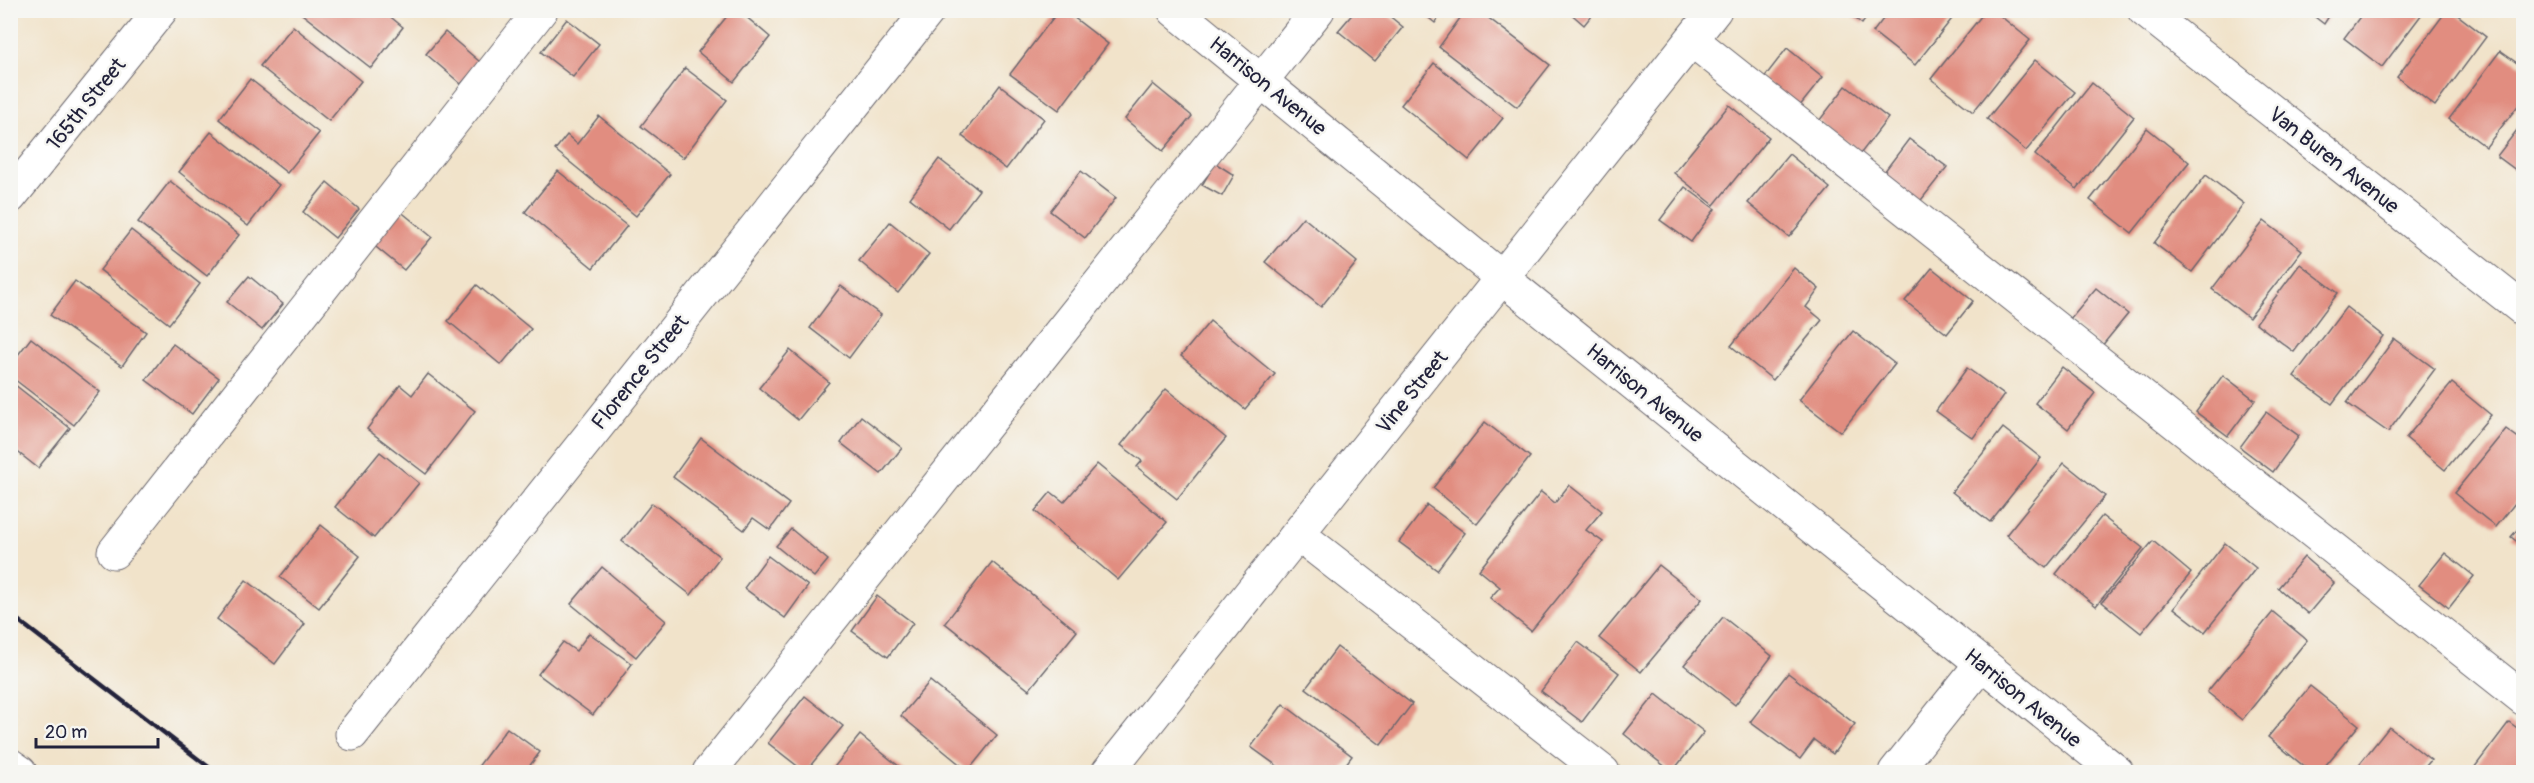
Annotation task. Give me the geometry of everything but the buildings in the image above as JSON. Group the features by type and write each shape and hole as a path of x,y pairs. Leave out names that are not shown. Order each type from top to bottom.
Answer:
{"street":[{"name":"165th Street","path":"10,197 161,10"},
{"path":"114,552 541,10"},
{"name":"Florence Street","path":"352,734 929,10"},
{"name":"Harrison Avenue","path":"1174,10 1502,278 2117,772"},
{"path":"709,772 1318,10"},
{"name":"Vine Street","path":"1108,772 1715,10"},
{"name":"Van Buren Avenue","path":"2144,10 2523,309"},
{"path":"1692,40 2523,699"},
{"path":"1298,534 1603,772"},
{"path":"1895,772 1981,664"},
{"path":"10,765 20,772"}],"railway":[{"path":"10,614 215,772"}]}
